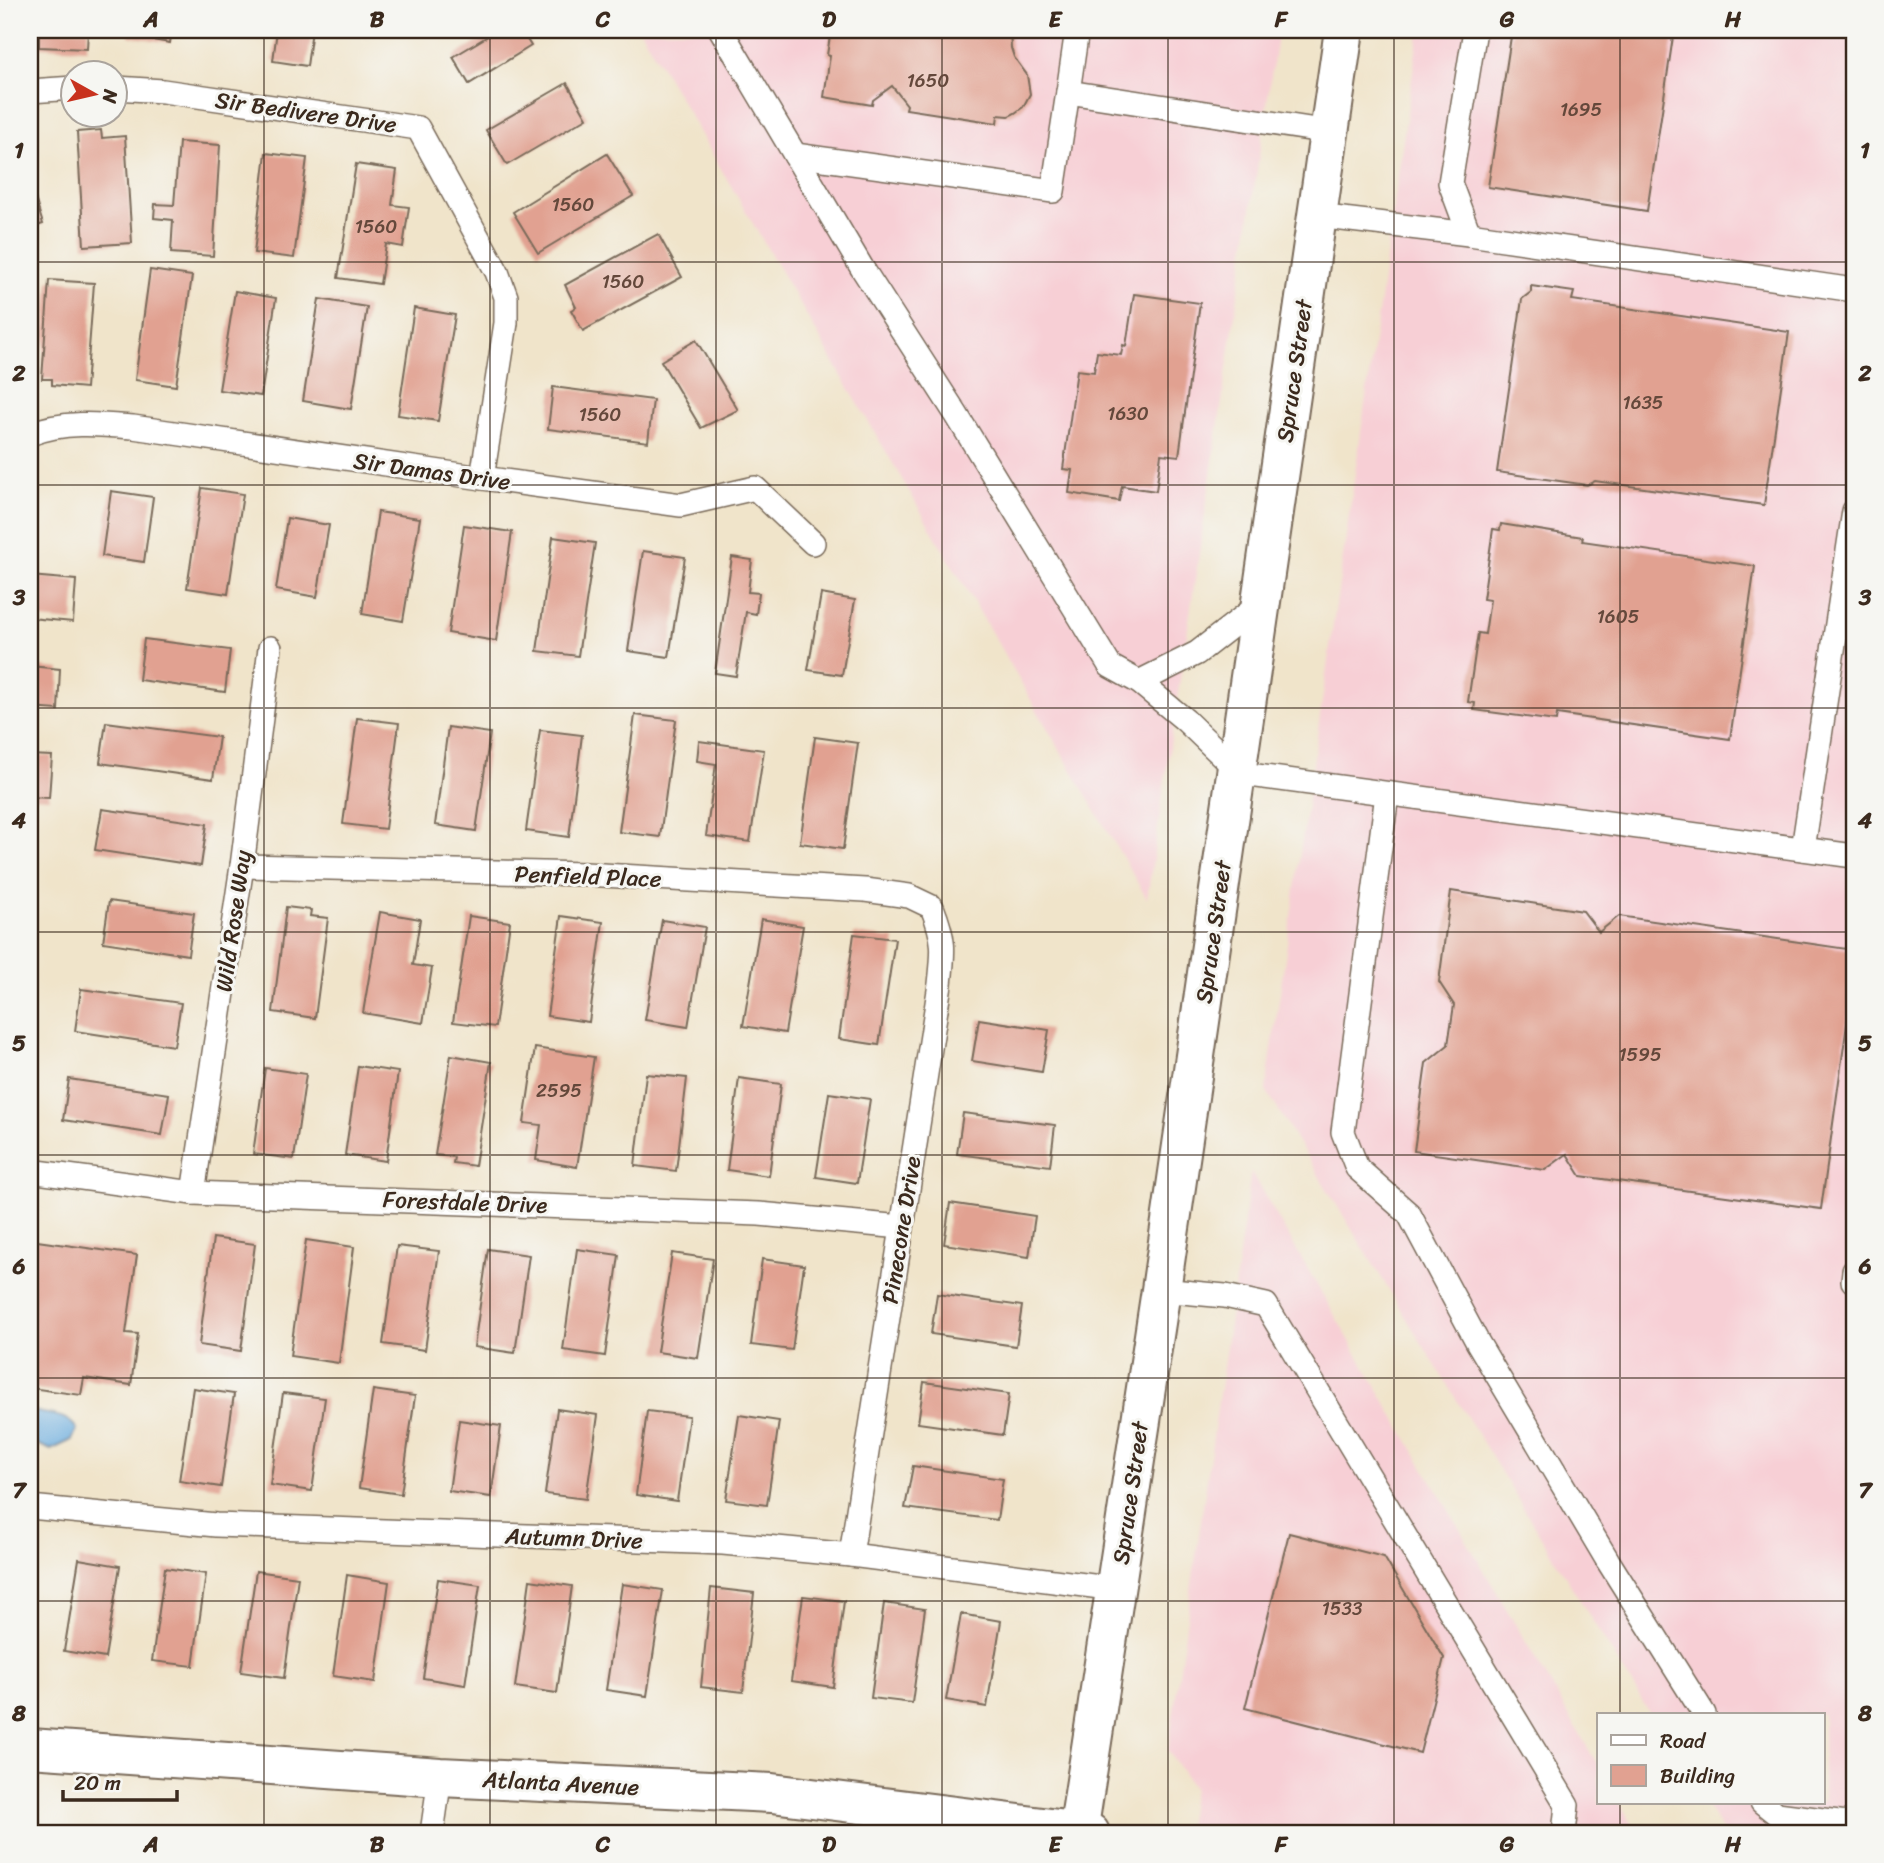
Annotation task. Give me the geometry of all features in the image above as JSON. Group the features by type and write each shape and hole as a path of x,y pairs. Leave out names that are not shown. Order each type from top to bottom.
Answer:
{"main road":[{"name":"Spruce Street","path":"1082,1833 1344,30"},
{"name":"Atlanta Avenue","path":"30,1748 440,1777 772,1793 1082,1833"}],"lane":[{"path":"721,30 862,268 956,414 1110,666 1139,682 1185,720 1236,771 1387,794 1854,856"},
{"path":"795,155 1053,191 1077,30"},
{"path":"1469,234 1450,183 1475,30"},
{"path":"30,91 60,89"},
{"name":"Sir Bedivere Drive","path":"130,89 163,91 418,128 497,272 506,297 506,323 482,478"},
{"path":"1068,92 1329,132"},
{"path":"1317,216 1469,234 1854,290"},
{"name":"Sir Damas Drive","path":"30,434 86,423 133,426 681,505 755,488 813,543"},
{"path":"1803,849 1854,511"},
{"path":"1139,682 1197,653 1260,604"},
{"name":"Wild Rose Way","path":"193,1193 242,866 270,648"},
{"path":"1387,794 1343,1132 1357,1168 1409,1214 1492,1366 1608,1561 1703,1713"},
{"name":"Penfield Place","path":"242,866 585,874 864,890 909,896 932,907"},
{"name":"Pinecone Drive","path":"851,1555 944,947 940,926 932,907"},
{"name":"Forestdale Drive","path":"30,1171 193,1193 732,1212 902,1227"},
{"path":"1161,1290 1225,1296 1266,1305 1567,1805 1564,1833"},
{"name":"Autumn Drive","path":"30,1507 216,1525 723,1543 851,1555 1116,1589"},
{"path":"432,1833 440,1777"},
{"path":"1764,1804 1777,1814 1854,1825"}],"shaded area":[{"path":"640,30 1278,30 1147,899"},
{"path":"1419,30 1854,30 1854,1833 1724,1833 1705,1804 1825,1804 1825,1713 1649,1713 1266,1090"},
{"path":"1251,1172 1597,1764 1597,1804 1620,1804 1638,1833 1186,1833 1193,1788 1168,1751"}],"water":[{"path":"30,1410 67,1420 77,1429 72,1440 51,1450 30,1441"}],"building":[{"path":"39,30 88,30 87,49 39,47"},
{"path":"130,30 172,30 170,43 129,36"},
{"path":"277,30 312,30 307,66 273,61"},
{"path":"498,30 521,30 531,46 469,84 453,57"},
{"path":"831,30 1010,30 1011,48 1027,75 1030,94 1023,107 1015,113 1009,116 998,115 997,123 906,109 907,105 892,86 873,100 872,105 824,97"},
{"path":"1512,30 1674,30 1647,211 1488,187"},
{"path":"567,83 587,118 507,165 486,130"},
{"path":"101,130 102,138 125,136 132,243 84,246 77,132"},
{"path":"179,142 220,145 213,256 171,253 173,220 154,218 155,204 174,205"},
{"path":"266,153 307,158 294,258 254,253"},
{"path":"607,154 633,196 538,253 513,212"},
{"path":"356,164 397,170 392,205 409,207 403,247 386,244 380,284 338,278"},
{"path":"30,182 43,224 30,228"},
{"path":"658,234 682,277 583,331 571,310 576,307 565,285"},
{"path":"150,270 192,276 176,386 135,380"},
{"path":"49,280 94,283 86,388 52,385 52,379 42,379"},
{"path":"1531,286 1574,292 1572,300 1789,332 1764,505 1595,481 1587,485 1497,472 1522,299 1531,292"},
{"path":"235,291 276,298 261,396 219,390"},
{"path":"1134,294 1200,303 1179,456 1161,454 1156,491 1122,486 1119,501 1069,493 1072,470 1063,469 1077,370 1094,372 1097,352 1121,355 1123,345 1126,346"},
{"path":"319,299 367,307 351,409 303,401"},
{"path":"414,308 455,315 438,421 398,415"},
{"path":"696,340 738,410 701,428 661,361"},
{"path":"553,387 653,400 648,442 548,429"},
{"path":"202,488 243,494 228,594 187,588"},
{"path":"111,491 153,497 144,562 102,556"},
{"path":"378,512 420,518 403,621 362,614"},
{"path":"287,518 329,525 317,597 276,590"},
{"path":"1501,524 1583,537 1582,541 1755,566 1730,739 1557,714 1556,721 1474,710 1475,703 1468,702 1478,633 1485,634 1490,600 1483,599 1493,529 1500,530"},
{"path":"464,525 512,532 496,641 448,633"},
{"path":"553,537 595,543 578,656 537,651"},
{"path":"643,551 685,557 669,657 628,651"},
{"path":"732,557 752,560 748,592 759,593 756,614 746,612 736,676 715,673"},
{"path":"30,576 76,580 73,622 30,618"},
{"path":"821,594 855,600 842,675 808,670"},
{"path":"144,639 230,650 225,692 139,680"},
{"path":"30,666 60,669 58,710 30,708"},
{"path":"635,715 676,720 660,837 619,832"},
{"path":"357,718 399,723 385,829 343,824"},
{"path":"106,722 219,737 213,779 100,763"},
{"path":"448,727 490,733 476,831 435,825"},
{"path":"540,730 582,735 569,837 526,831"},
{"path":"815,737 858,743 843,849 800,843"},
{"path":"699,741 764,750 750,842 706,836 716,764 697,761"},
{"path":"30,755 52,756 49,798 30,797"},
{"path":"102,809 207,824 201,866 95,850"},
{"path":"1451,891 1583,911 1599,932 1619,916 1854,950 1854,974 1821,1209 1581,1176 1567,1154 1545,1170 1414,1151 1426,1063 1448,1045 1454,1005 1439,982"},
{"path":"109,901 194,913 188,955 103,942"},
{"path":"286,907 311,910 310,916 328,918 315,1018 273,1012"},
{"path":"380,912 420,919 413,965 432,968 423,1023 363,1013"},
{"path":"469,916 510,922 495,1027 453,1022"},
{"path":"561,916 603,922 589,1022 547,1016"},
{"path":"761,919 803,926 785,1033 743,1026"},
{"path":"662,920 705,927 688,1027 645,1020"},
{"path":"854,934 895,939 879,1045 839,1039"},
{"path":"81,989 181,1003 174,1046 75,1031"},
{"path":"979,1019 1049,1030 1042,1072 972,1061"},
{"path":"535,1048 594,1057 577,1167 536,1160 541,1125 524,1123"},
{"path":"451,1055 491,1062 475,1166 453,1163 454,1157 435,1155"},
{"path":"358,1066 398,1072 386,1161 345,1155"},
{"path":"265,1068 306,1074 294,1159 253,1154"},
{"path":"646,1074 687,1078 676,1171 635,1166"},
{"path":"739,1078 781,1084 769,1176 727,1170"},
{"path":"69,1079 169,1094 162,1135 63,1120"},
{"path":"829,1093 870,1099 857,1183 816,1177"},
{"path":"963,1113 1055,1125 1050,1166 957,1154"},
{"path":"950,1203 1035,1216 1029,1257 944,1244"},
{"path":"213,1238 255,1244 241,1351 199,1345"},
{"path":"30,1240 137,1255 126,1333 138,1334 131,1385 84,1378 81,1395 30,1388"},
{"path":"306,1240 354,1247 339,1363 290,1356"},
{"path":"397,1246 439,1251 425,1350 383,1344"},
{"path":"488,1249 529,1255 515,1353 474,1347"},
{"path":"577,1249 619,1255 605,1356 563,1350"},
{"path":"672,1253 713,1259 698,1358 657,1352"},
{"path":"762,1259 804,1265 792,1350 751,1345"},
{"path":"937,1294 1022,1306 1016,1346 931,1334"},
{"path":"924,1382 1009,1394 1003,1435 918,1423"},
{"path":"193,1388 234,1394 221,1487 179,1481"},
{"path":"373,1390 415,1396 401,1494 359,1488"},
{"path":"283,1393 325,1398 312,1491 270,1485"},
{"path":"557,1409 598,1415 586,1499 545,1494"},
{"path":"647,1411 689,1416 677,1501 636,1495"},
{"path":"739,1415 779,1421 767,1505 726,1500"},
{"path":"459,1420 501,1426 491,1497 449,1491"},
{"path":"913,1466 1003,1479 997,1520 905,1508"},
{"path":"1289,1533 1384,1557 1444,1658 1420,1753 1245,1708"},
{"path":"79,1559 120,1566 105,1658 64,1651"},
{"path":"165,1568 206,1574 193,1666 152,1661"},
{"path":"256,1571 298,1577 284,1678 241,1672"},
{"path":"347,1575 389,1582 375,1682 333,1676"},
{"path":"438,1579 480,1585 465,1685 423,1678"},
{"path":"530,1580 572,1586 557,1693 515,1687"},
{"path":"622,1584 663,1590 647,1696 606,1690"},
{"path":"711,1588 754,1593 743,1692 701,1687"},
{"path":"803,1596 844,1601 833,1687 791,1681"},
{"path":"884,1603 925,1609 912,1703 871,1698"},
{"path":"961,1614 1001,1621 987,1707 946,1700"}]}
